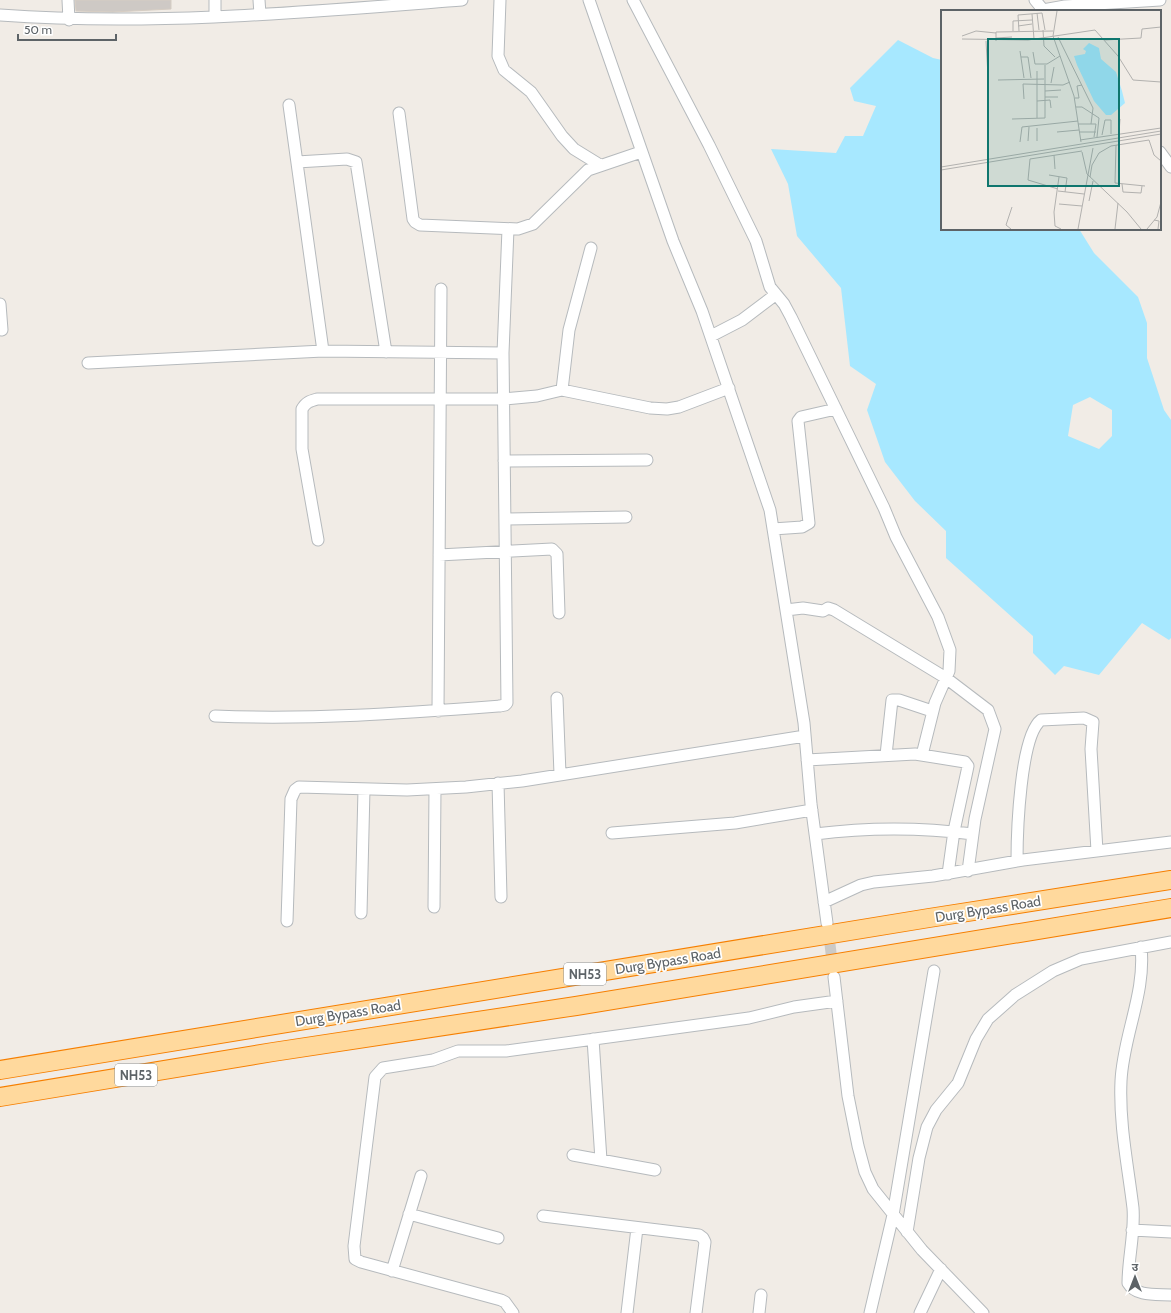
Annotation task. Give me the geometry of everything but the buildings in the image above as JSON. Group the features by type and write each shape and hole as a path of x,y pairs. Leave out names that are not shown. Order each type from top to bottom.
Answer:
{"highway":[{"name":"Durg Bypass Road","path":"0,1070 929,918 1171,880"},
{"name":"Durg Bypass Road","path":"0,1097 273,1052 576,1006 1171,908"}],"street":[{"path":"68,0 69,20"},
{"path":"215,0 215,16"},
{"path":"259,0 260,14"},
{"path":"0,15 69,20 215,16 260,14 309,5 455,0"},
{"path":"500,0 498,56 504,70 531,92 562,136 574,149 600,165"},
{"path":"589,0 673,241 729,388 770,510 805,736 812,810 827,923"},
{"path":"634,0 709,145 756,241 762,257 767,281 775,295 784,304 791,317 896,536 938,617 950,650 950,663 932,711 922,755"},
{"path":"1035,0 1044,10 1065,6 1160,0"},
{"path":"289,105 323,351"},
{"path":"399,113 413,218 415,222 420,225 518,228 533,224 582,175 600,165 641,152"},
{"path":"1161,153 1171,167"},
{"path":"297,162 347,159 356,162 386,352"},
{"path":"216,716 275,719 325,718 500,706 505,705 507,702 503,353 508,228"},
{"path":"562,390 569,330 591,248"},
{"path":"438,711 441,289"},
{"path":"710,336 742,320 775,295"},
{"path":"0,304 2,330"},
{"path":"88,363 323,351 503,353"},
{"path":"318,540 302,449 301,416 305,404 317,399 504,399 537,396 562,390 650,408 667,409 679,407 729,388"},
{"path":"773,529 802,527 809,523 798,421 801,417 836,409"},
{"path":"504,461 647,460"},
{"path":"505,519 626,517"},
{"path":"439,554 547,548 555,551 557,554 559,613"},
{"path":"786,610 810,608 823,611 831,608 943,684 986,706 995,729 973,834 968,871"},
{"path":"557,698 560,774"},
{"path":"886,755 892,700 899,700 932,711"},
{"path":"1017,861 1018,822 1025,762 1034,728 1042,720 1084,718 1093,722 1091,749 1096,851"},
{"path":"287,921 292,794 300,787 435,789 498,783 805,736"},
{"path":"807,760 886,755 922,755 966,762 968,766 954,831 948,874"},
{"path":"498,783 501,897"},
{"path":"361,913 364,789"},
{"path":"434,907 435,789"},
{"path":"612,833 735,823 812,810"},
{"path":"815,834 877,828 934,829 973,834"},
{"path":"824,902 861,885 874,882 948,874 1017,861 1171,842"},
{"path":"905,1230 919,1158 927,1127 936,1110 958,1083 976,1039 988,1019 1005,1002 1053,971 1081,959 1171,942"},
{"path":"1141,947 1141,969 1138,995 1121,1080 1122,1127 1133,1209 1128,1284 1130,1287 1142,1293 1171,1295"},
{"path":"870,1313 892,1215 934,971"},
{"path":"834,978 848,1096 865,1172 873,1189 892,1215 941,1269 984,1313"},
{"path":"513,1313 505,1302 501,1300 392,1271 355,1259 354,1254 375,1078 378,1072 383,1068 433,1060 458,1051 506,1050 592,1039 749,1018 794,1008 837,1001"},
{"path":"592,1039 601,1160"},
{"path":"573,1156 655,1170"},
{"path":"392,1271 421,1176"},
{"path":"409,1214 498,1238"},
{"path":"543,1216 699,1235 705,1242 696,1313"},
{"path":"627,1313 637,1228"},
{"path":"1132,1230 1171,1232"},
{"path":"920,1313 941,1269"},
{"path":"759,1313 761,1295"}],"water":[{"path":"898,40 933,58 941,60 941,230 1080,230 1094,253 1138,297 1147,323 1147,358 1164,410 1171,420 1171,638 1169,640 1142,623 1099,675 1064,666 1055,675 1033,653 1033,636 946,558 946,531 915,501 885,462 867,410 876,384 850,366 841,288 797,236 788,184 771,149 836,153 845,136 863,136 876,106 854,101 850,88","holes":["1090,397 1112,410 1112,436 1099,449 1068,436 1073,405"]}],"tunnel":[{"path":"828,928 833,969"}]}
